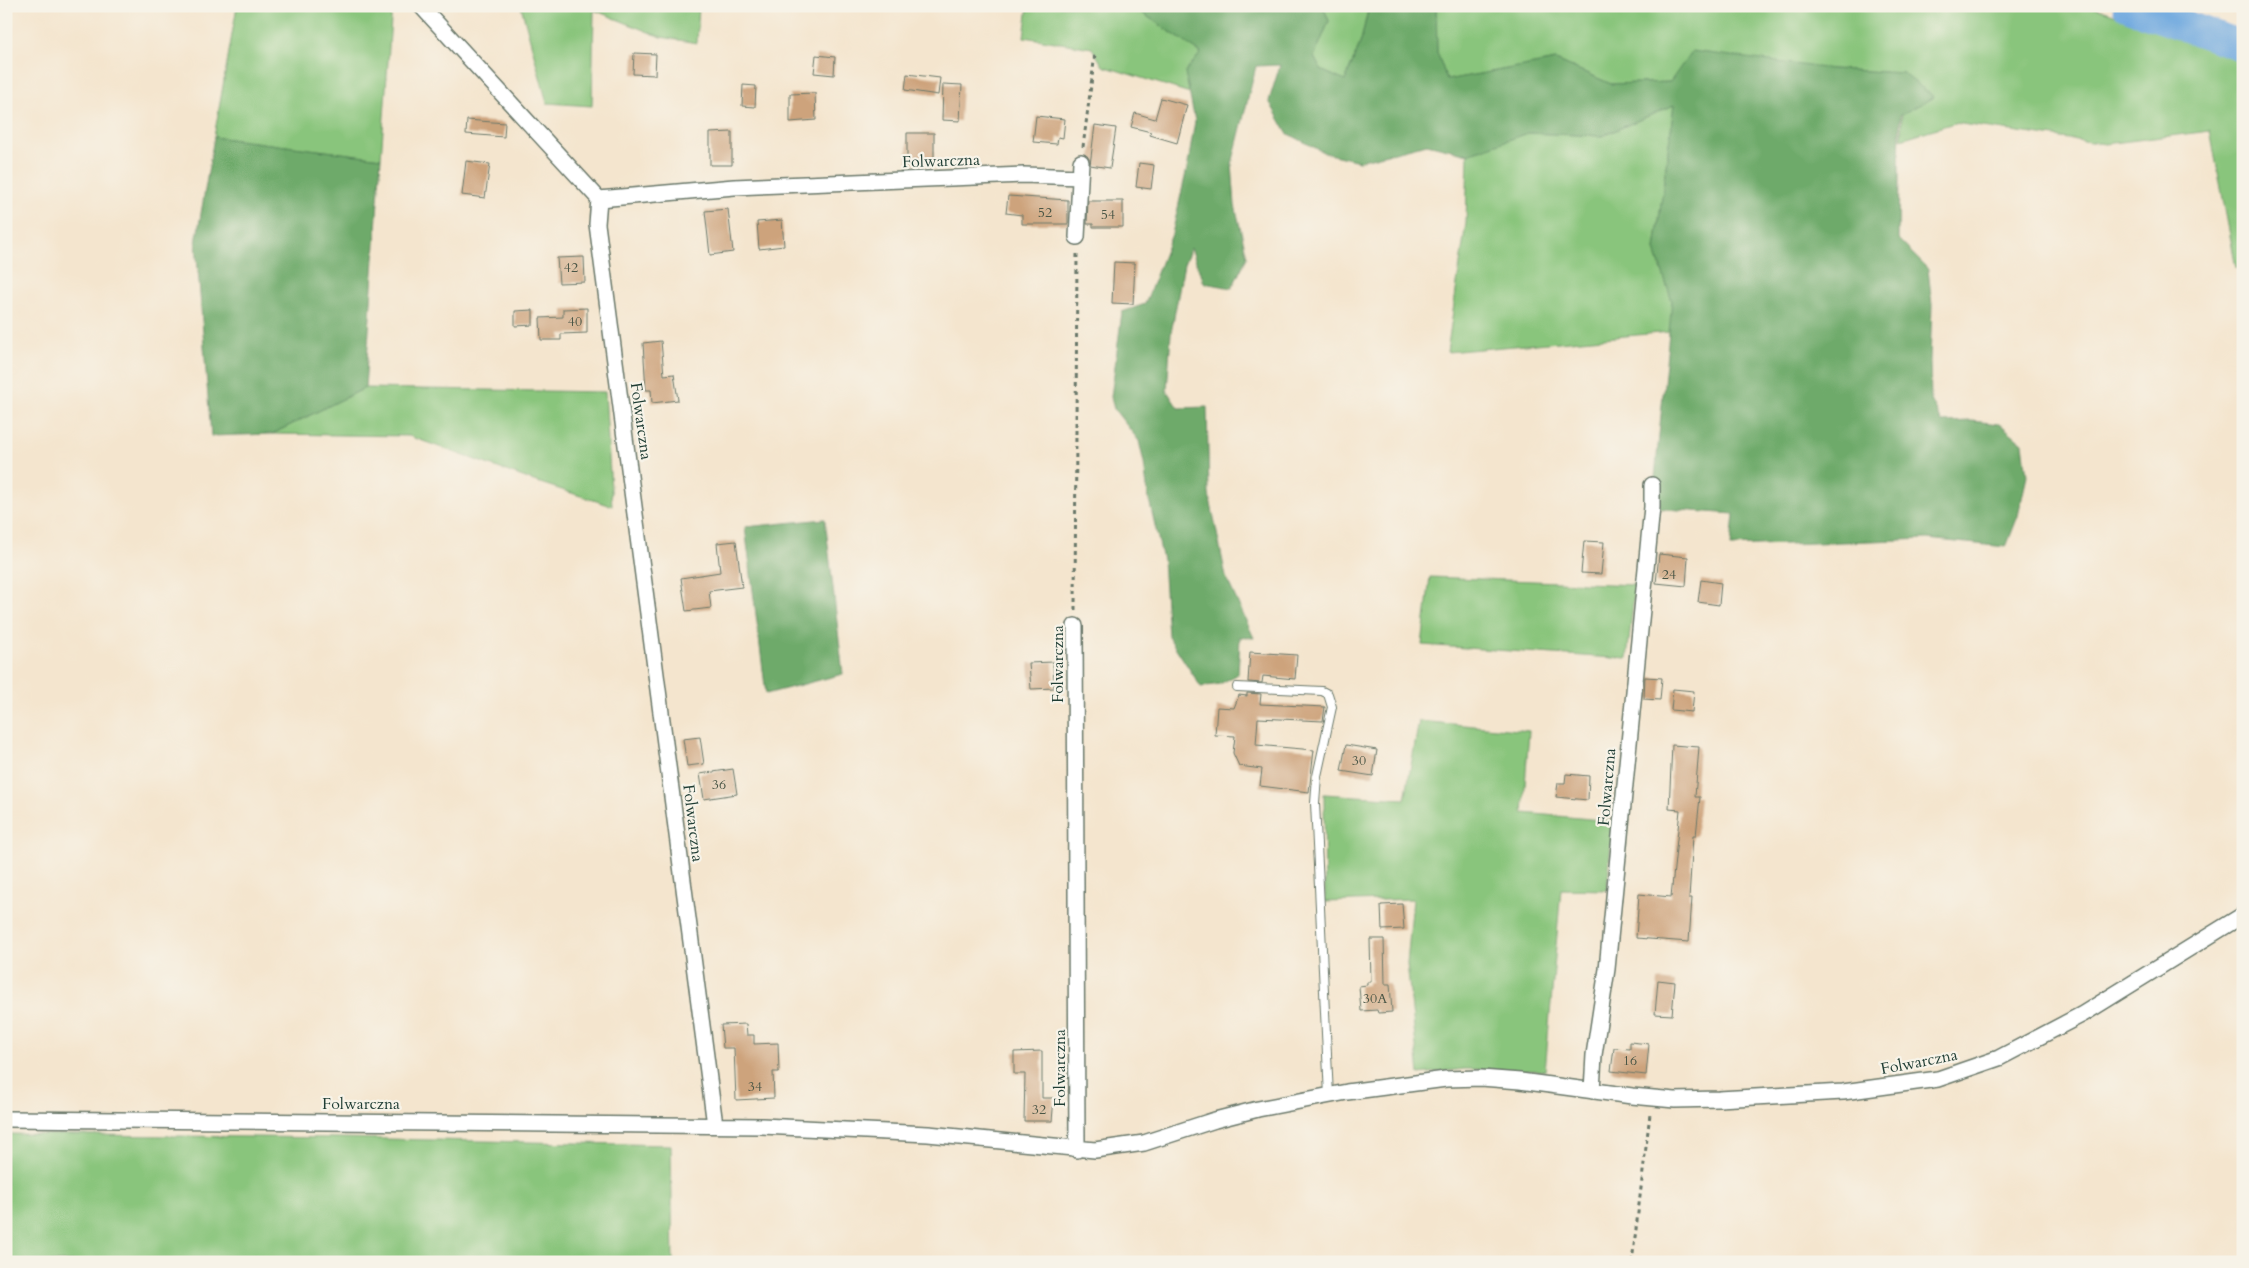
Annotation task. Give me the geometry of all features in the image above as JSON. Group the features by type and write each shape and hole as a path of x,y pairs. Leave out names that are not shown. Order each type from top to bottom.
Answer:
{"street":[{"path":"422,6 599,199"},
{"path":"1077,238 1081,170"},
{"name":"Folwarczna","path":"715,1125 602,267 596,216 599,199 753,186 1024,175 1081,170"},
{"name":"Folwarczna","path":"1592,1091 1619,848 1630,716 1652,507 1652,485"},
{"name":"Folwarczna","path":"1075,626 1078,1150"},
{"name":"Folwarczna","path":"6,1119 715,1125 911,1132 1078,1150 1102,1150 1134,1145 1240,1113 1329,1096 1457,1078 1520,1081 1652,1098 1702,1100 1826,1093 1917,1082 1960,1073 1999,1058 2059,1028 2243,915"}],"lane":[{"path":"1237,687 1322,691 1328,694 1331,700 1331,719 1317,776 1315,803 1329,1096"}],"path":[{"path":"1081,170 1095,54"},
{"name":"Folwarczna","path":"1075,626 1074,478 1077,238"},
{"path":"1632,1262 1652,1098"}],"green space":[{"path":"237,6 392,6 381,158 214,137"},
{"path":"521,6 699,6 697,43 661,37 594,10 592,106 547,103"},
{"path":"1028,6 1132,6 1201,53 1185,72 1190,93 1103,66 1092,48 1024,37"},
{"path":"1132,6 1323,6 1329,21 1314,57 1321,70 1345,81 1361,41 1369,6 1436,6 1437,52 1447,80 1556,60 1611,84 1670,82 1692,51 1832,69 1903,73 1934,97 1900,115 1898,239 1928,269 1932,305 1931,400 1942,422 1972,421 2000,424 2023,443 2027,476 2018,516 2006,547 1927,539 1731,546 1734,514 1652,508 1672,301 1655,250 1674,105 1602,136 1528,133 1468,154 1427,144 1359,161 1325,153 1287,133 1269,101 1280,65 1256,66 1232,164 1235,205 1247,257 1232,288 1204,283 1191,248 1184,264 1171,333 1167,391 1178,408 1207,407 1209,494 1226,577 1254,638 1240,637 1238,674 1220,684 1201,687 1168,636 1163,560 1148,495 1139,441 1114,409 1111,397 1122,312 1145,304 1172,234 1188,164 1195,121 1185,72 1201,53"},
{"path":"1323,6 1369,6 1361,41 1345,81 1321,70 1314,57 1329,21"},
{"path":"1436,6 2089,6 2243,56 2243,268 2236,267 2210,131 2105,144 1954,123 1901,139 1903,73 1832,69 1671,82 1611,84 1556,60 1447,80 1437,52"},
{"path":"1674,105 1655,250 1672,301 1670,332 1447,352 1466,223 1468,154 1528,133 1602,136"},
{"path":"214,137 381,158 365,388 272,434 211,436 196,243"},
{"path":"365,388 605,392 612,506 534,481 409,436 272,434"},
{"path":"825,519 843,674 766,694 745,527"},
{"path":"1430,577 1635,585 1627,659 1422,645"},
{"path":"1419,721 1529,731 1523,813 1613,821 1607,890 1561,889 1545,1071 1465,1069 1419,1074 1407,964 1413,899 1325,902 1324,794 1405,799"},
{"path":"6,1134 339,1138 671,1145 673,1262 6,1262"}],"water":[{"path":"775,6 816,6 815,9 775,9"}],"building":[{"path":"634,53 656,54 655,75 633,74"},
{"path":"816,55 835,57 834,75 814,73"},
{"path":"907,74 940,78 938,95 905,90"},
{"path":"943,84 962,85 960,121 942,120"},
{"path":"743,85 756,86 755,107 742,106"},
{"path":"815,93 816,120 790,122 790,94"},
{"path":"1161,98 1187,105 1177,143 1150,135 1151,132 1131,127 1135,113 1155,119"},
{"path":"1036,116 1065,119 1063,138 1058,137 1057,144 1033,142"},
{"path":"467,120 505,123 504,137 466,134"},
{"path":"1095,125 1116,128 1110,168 1090,165"},
{"path":"732,132 732,165 710,165 710,133"},
{"path":"907,133 934,133 934,163 907,163"},
{"path":"466,161 490,164 485,198 462,195"},
{"path":"1139,163 1154,165 1151,189 1136,187"},
{"path":"1008,196 1068,200 1068,224 1022,224 1022,215 1006,213"},
{"path":"1088,201 1123,201 1123,227 1093,227 1093,224 1087,224"},
{"path":"728,209 733,252 710,255 705,211"},
{"path":"782,220 784,246 759,249 757,222"},
{"path":"584,257 585,282 559,283 557,258"},
{"path":"1114,262 1135,263 1133,304 1112,303"},
{"path":"587,308 587,333 561,334 561,340 541,340 540,318 563,317 563,309"},
{"path":"533,310 533,325 515,326 515,311"},
{"path":"661,341 664,375 674,374 678,400 652,403 651,390 646,390 643,343"},
{"path":"736,541 742,587 709,591 711,608 686,611 681,578 720,572 717,543"},
{"path":"1584,541 1604,542 1601,574 1581,573"},
{"path":"1659,554 1688,557 1686,586 1656,583"},
{"path":"1701,580 1721,583 1719,605 1698,602"},
{"path":"1250,652 1297,655 1295,679 1263,676 1262,683 1248,682"},
{"path":"1053,662 1054,688 1031,689 1029,663"},
{"path":"1645,677 1662,678 1660,700 1644,699"},
{"path":"1673,689 1694,691 1692,712 1671,710"},
{"path":"1247,693 1261,694 1260,704 1325,707 1323,721 1258,718 1256,745 1314,750 1309,792 1260,786 1262,769 1239,766 1233,753 1235,736 1215,735 1217,707 1234,708 1239,695 1247,696"},
{"path":"700,737 704,764 687,766 683,739"},
{"path":"1346,745 1377,750 1373,776 1341,771"},
{"path":"1672,745 1699,747 1695,797 1700,797 1696,836 1693,836 1689,898 1692,898 1689,942 1636,938 1639,894 1671,897 1680,810 1669,809"},
{"path":"733,769 737,794 704,799 700,774"},
{"path":"1566,774 1589,776 1588,800 1556,797 1558,783 1565,783"},
{"path":"1402,904 1404,929 1382,930 1381,905"},
{"path":"1370,939 1384,939 1385,984 1390,984 1392,1012 1378,1013 1377,1010 1361,1011 1359,986 1367,985 1367,982 1371,982"},
{"path":"1658,980 1675,982 1672,1015 1655,1014"},
{"path":"746,1024 747,1035 754,1035 754,1044 778,1043 779,1072 773,1072 774,1098 736,1100 734,1048 723,1048 721,1025"},
{"path":"1630,1042 1649,1044 1646,1075 1611,1071 1614,1048 1630,1049"},
{"path":"1042,1051 1042,1098 1054,1098 1052,1121 1024,1121 1025,1074 1014,1074 1014,1052"}],"waterway":[{"path":"2128,6 2243,46"}]}
